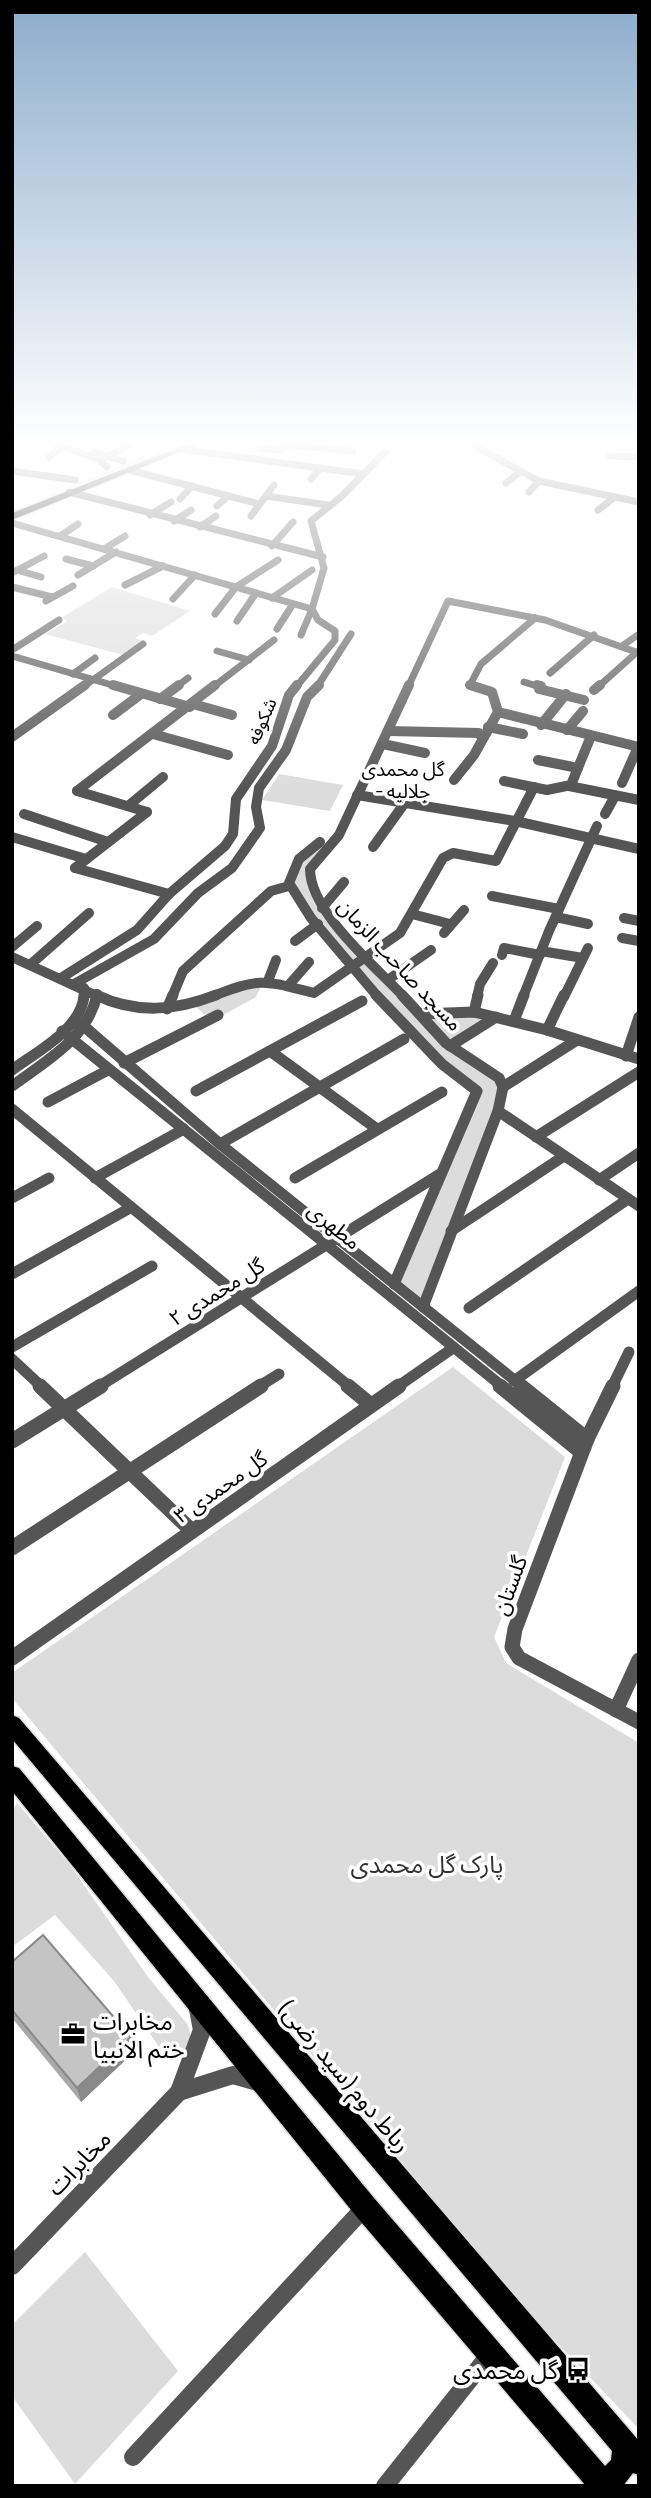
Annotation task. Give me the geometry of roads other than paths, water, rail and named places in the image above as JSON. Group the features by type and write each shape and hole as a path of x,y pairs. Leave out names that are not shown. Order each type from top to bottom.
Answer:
{"main road":[{"name":"رباط دوم (سید رضی)","path":"12,1724 633,2455"},
{"path":"12,1775 365,2207 603,2484 616,2477 633,2455"}],"street":[{"path":"15,572 43,557"},
{"path":"78,575 108,557"},
{"path":"131,557 312,609"},
{"path":"301,635 325,574 323,557"},
{"path":"66,559 93,566"},
{"path":"215,614 236,587 278,560"},
{"path":"125,585 163,566"},
{"path":"272,598 312,570"},
{"path":"15,572 41,577"},
{"path":"122,574 137,579"},
{"path":"173,599 195,575"},
{"path":"43,603 73,586"},
{"path":"12,587 52,597"},
{"path":"12,599 26,590"},
{"path":"237,621 256,593"},
{"name":"مسجد صاحب الزمان","path":"503,1087 499,1078 450,1046 322,908 310,882 310,869 340,835 448,601 535,618"},
{"path":"277,629 293,604"},
{"name":"شکوفه","path":"61,978 137,930 169,894 225,846 233,834 236,799 272,746 289,695 335,640 335,631 318,620 312,609"},
{"path":"498,712 492,692 470,685 481,664 535,618 594,635 638,652 594,690"},
{"path":"12,650 59,621"},
{"path":"79,986 154,939 198,893 237,861 260,828 256,807 259,788 286,750 307,697 322,682 351,634"},
{"path":"622,646 639,634"},
{"path":"550,673 594,635"},
{"path":"77,791 274,640"},
{"path":"12,737 143,644"},
{"path":"216,651 249,660"},
{"path":"12,656 141,694 232,715"},
{"path":"72,674 95,658"},
{"path":"160,699 188,678"},
{"path":"524,682 541,686 538,689 584,700"},
{"path":"113,715 141,694"},
{"path":"541,725 566,694"},
{"path":"567,730 583,711"},
{"path":"498,712 541,725 638,747 622,783"},
{"path":"454,780 474,755 498,712"},
{"path":"439,730 440,719"},
{"path":"488,727 523,734"},
{"path":"389,731 439,730 479,733 482,738"},
{"path":"153,734 228,754"},
{"path":"569,786 591,736"},
{"path":"383,744 425,753"},
{"path":"538,760 578,768"},
{"path":"128,806 163,777"},
{"path":"504,781 556,790 569,786 639,800"},
{"path":"12,957 115,1004 139,1009 167,1009 196,1003 249,982 268,981 314,993 321,991 351,966 400,933 443,858 453,853 496,861 534,787"},
{"path":"77,791 147,812"},
{"path":"357,795 515,821 639,849"},
{"path":"605,814 615,796"},
{"path":"373,847 404,804"},
{"path":"147,812 75,868 169,894"},
{"path":"23,814 108,842"},
{"path":"514,1021 540,953 597,826"},
{"path":"12,837 86,859"},
{"path":"320,842 295,864 289,887 351,966 441,1064 477,1091 394,1284"},
{"path":"322,908 344,882"},
{"path":"167,1009 183,971 271,891 289,887"},
{"path":"492,896 558,913 588,924"},
{"path":"412,914 447,928 464,910"},
{"path":"31,964 89,913"},
{"path":"624,918 639,922"},
{"path":"295,941 317,924"},
{"path":"12,947 37,926"},
{"path":"622,938 639,941"},
{"path":"502,955 504,948 540,953 586,953 547,1030"},
{"path":"389,979 430,950"},
{"path":"268,981 276,960"},
{"path":"288,986 309,962"},
{"path":"474,1012 480,984 493,963"},
{"path":"79,986 83,1009 80,1025"},
{"path":"12,1070 80,1025 95,1011 97,994"},
{"path":"196,1091 362,1001"},
{"path":"421,1014 474,1012 547,1030 639,1059"},
{"path":"124,1063 218,1015"},
{"path":"450,1046 496,1017"},
{"path":"626,1056 639,1017"},
{"name":"مطهری","path":"80,1025 332,1240 453,1348 584,1445"},
{"path":"12,1086 68,1034"},
{"name":"مطهری","path":"68,1034 108,1070 184,1129 423,1307 514,1381 584,1445"},
{"path":"220,1144 404,1039"},
{"path":"423,1307 498,1111 503,1087 577,1040"},
{"path":"270,1051 377,1129"},
{"path":"48,1102 108,1070"},
{"path":"536,1137 639,1072"},
{"path":"295,1178 442,1092"},
{"path":"12,1109 239,1299 371,1405"},
{"path":"469,1308 633,1203 498,1111"},
{"path":"95,1178 184,1129"},
{"path":"599,1180 639,1153"},
{"path":"450,1231 565,1156"},
{"name":"گل محمدی ۲","path":"12,1441 440,1174"},
{"path":"12,1198 49,1178"},
{"path":"12,1274 130,1208"},
{"path":"12,1348 152,1266"},
{"path":"514,1381 639,1291"},
{"name":"گل محمدی ۳","path":"12,1658 453,1348"},
{"path":"584,1445 629,1352"},
{"path":"12,1359 192,1531"},
{"path":"12,1548 279,1374"},
{"name":"گلستان","path":"584,1445 515,1629 512,1647 519,1658 639,1722"},
{"path":"616,1710 639,1660"},
{"path":"179,2092 198,2047 202,2029 193,1997"},
{"path":"179,2092 233,2075 249,2077 266,2086"},
{"name":"مخابرات","path":"12,2266 179,2092"},
{"path":"133,2457 365,2207"},
{"path":"386,2486 490,2354"}],"place":[{"name":"مخابرات ختم الانبیا","path":"73,2034"},
{"name":"گل محمدی","path":"578,2369"}],"district":[{"name":"گل محمدی - جلالیه","path":"403,779"}],"park label":[{"name":"پارک گل محمدی","path":"427,1863"}]}
